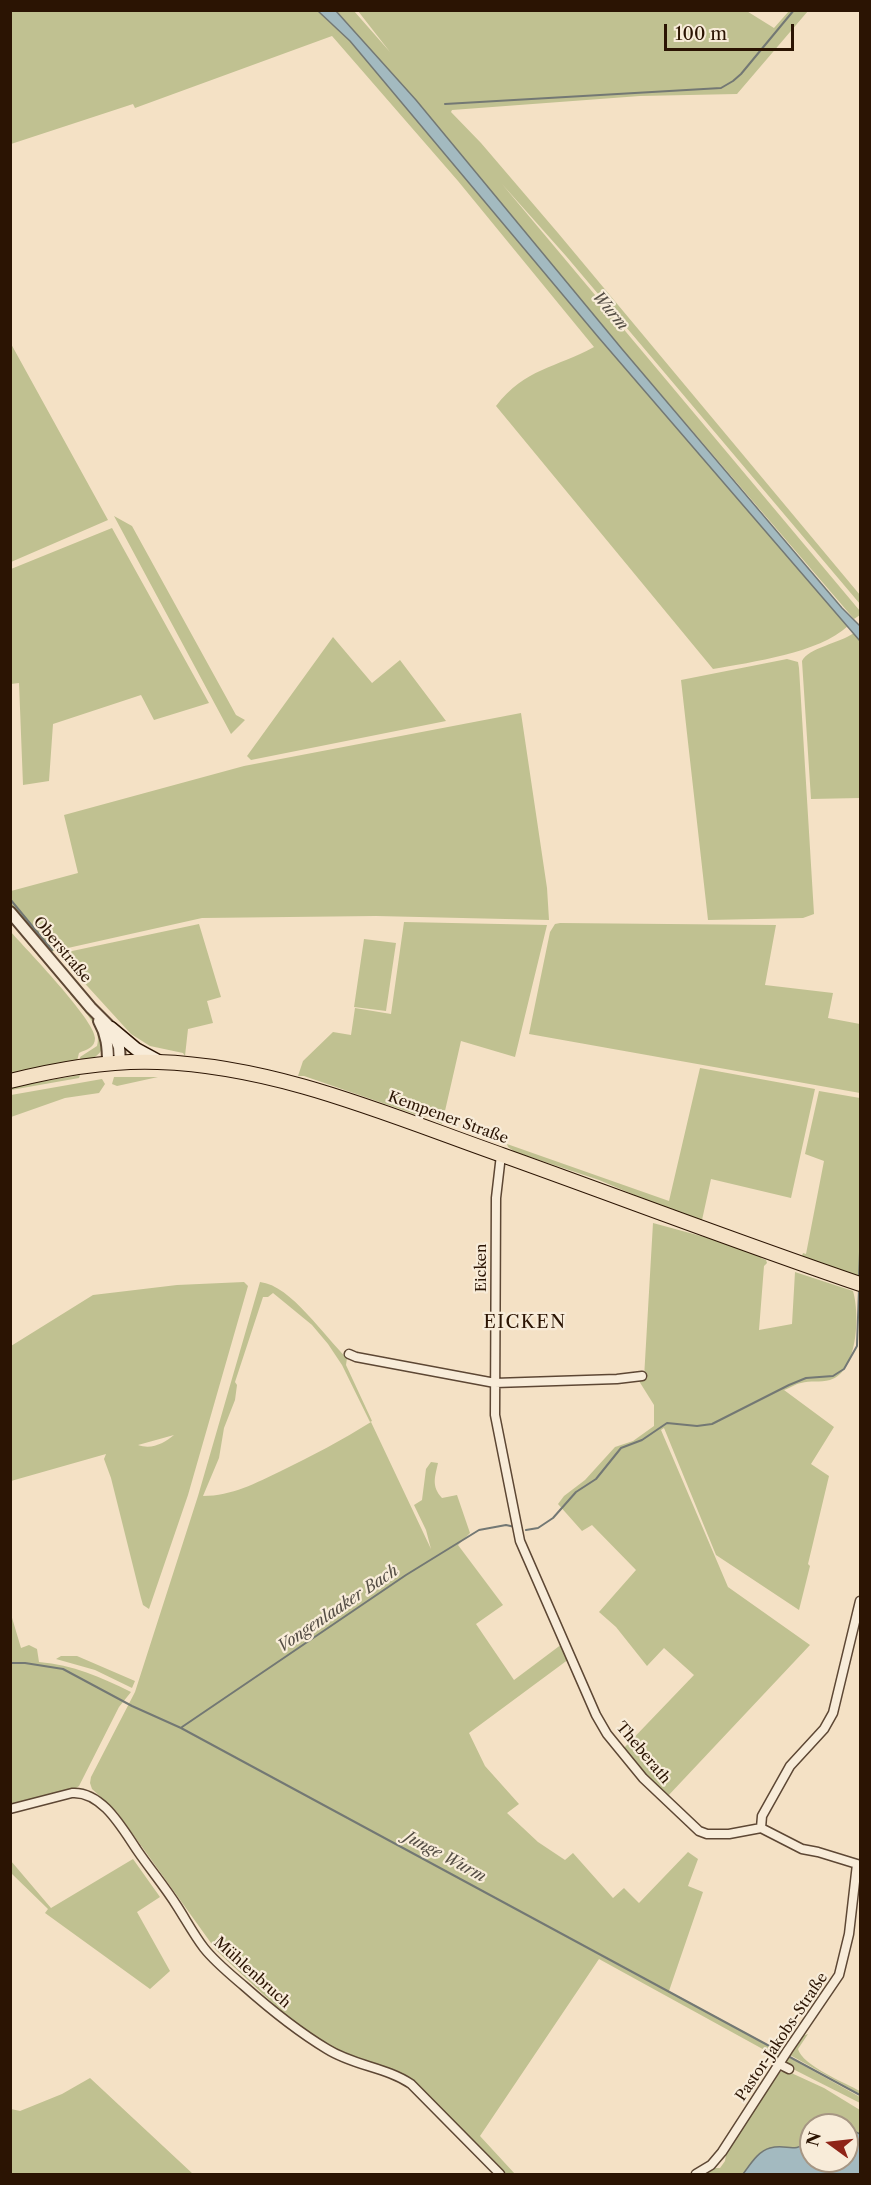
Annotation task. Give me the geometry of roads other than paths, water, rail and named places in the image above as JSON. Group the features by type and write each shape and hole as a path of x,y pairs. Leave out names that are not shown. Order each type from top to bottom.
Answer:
{"main road":[{"path":"111,1028 136,1048 160,1062"},
{"name":"Kempener Straße","path":"10,1081 114,1063 160,1062 240,1072 325,1093 861,1284"}],"street":[{"name":"Oberstraße","path":"10,912 91,1008"},
{"path":"91,1008 111,1028 118,1047 114,1063"},
{"path":"91,1008 104,1030 114,1063"},
{"name":"Eicken","path":"501,1155 496,1198 495,1414 517,1528"},
{"path":"348,1354 495,1383 617,1379 642,1376"},
{"name":"Theberath","path":"517,1528 520,1540 596,1715 607,1734 628,1760 643,1778 699,1831 706,1834 729,1834 761,1828"},
{"path":"859,1864 802,1849 761,1828 762,1816 790,1766 824,1729 833,1713 861,1601"},
{"name":"Mühlenbruch","path":"10,1809 81,1792 97,1801 125,1833 175,1903 202,1946 229,1973 285,2021 329,2050 360,2065 402,2078 411,2084 500,2175"},
{"name":"Pastor-Jakobs-Straße","path":"696,2175 716,2160 722,2152 788,2050 835,1983 843,1967 859,1864"},
{"path":"780,2062 789,2069"}],"water":[{"path":"318,11 336,11 416,100 622,349 842,608 860,626 860,641 599,338 350,41"},
{"path":"859,2134 860,2174 743,2174 762,2152 776,2147 799,2147 799,2173 859,2173"}],"waterway":[{"path":"445,104 721,88 741,74 794,10"},
{"path":"10,899 52,950"},
{"name":"Vongenlaaker Bach","path":"859,1277 860,1252"},
{"name":"Vongenlaaker Bach","path":"526,1530 538,1528 553,1518 576,1492 596,1479 621,1448 642,1440 667,1423 697,1426 712,1424 789,1385 806,1378 833,1376 844,1369 857,1346 859,1289"},
{"name":"Vongenlaaker Bach","path":"182,1727 406,1575 479,1530 506,1525 515,1527"},
{"name":"Junge Wurm","path":"10,1663 63,1669 132,1706 181,1728 860,2095"}],"district":[{"name":"EICKEN","path":"525,1323"}],"water label":[{"name":"Wurm","path":"610,311"}]}
